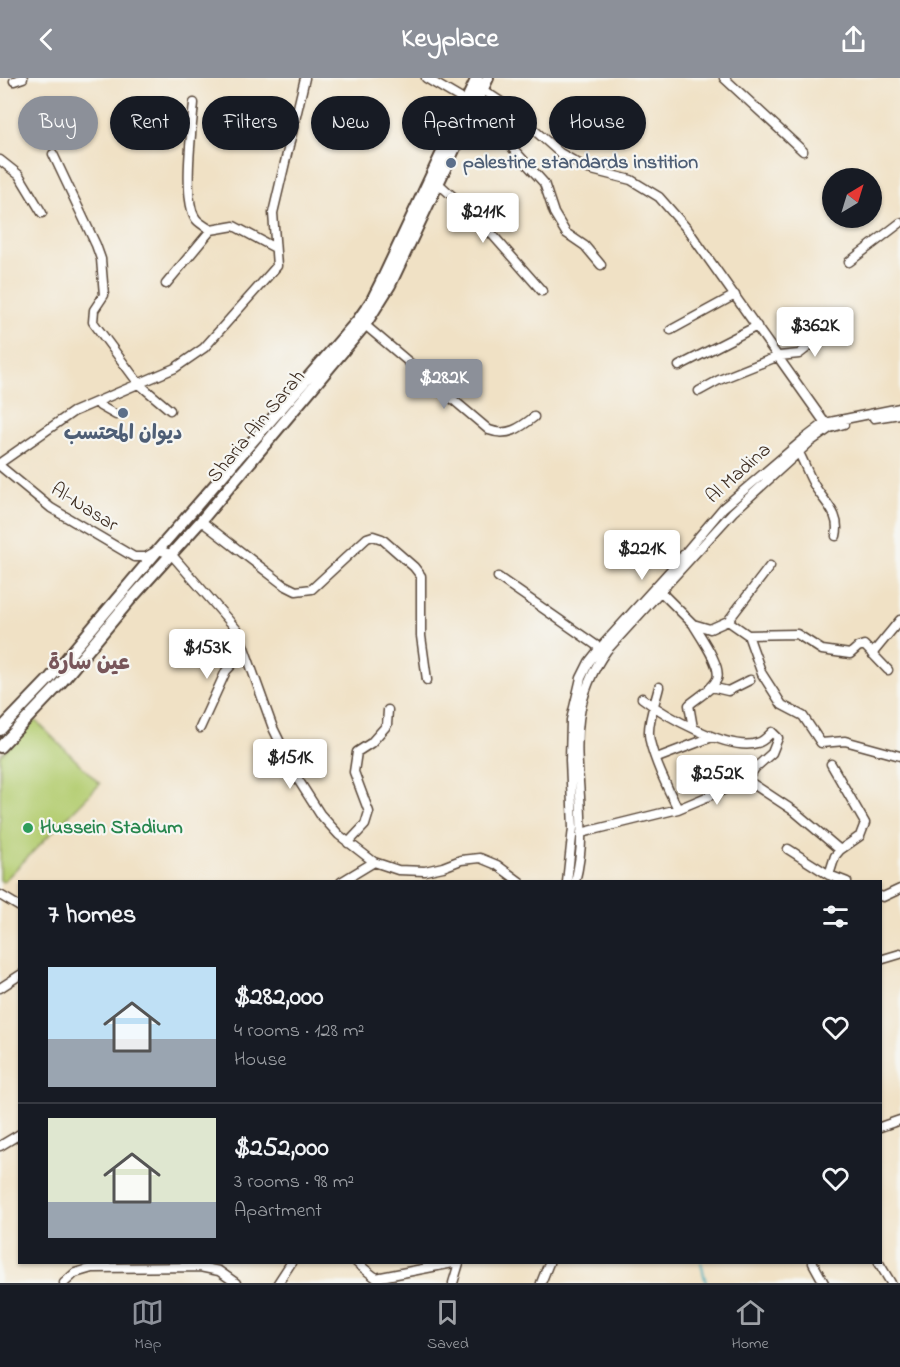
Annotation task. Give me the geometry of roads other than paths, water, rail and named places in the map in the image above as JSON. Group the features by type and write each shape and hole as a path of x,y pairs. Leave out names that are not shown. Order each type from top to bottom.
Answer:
{"main road":[{"path":"478,84 488,78"},
{"name":"Sharia Ain Sarah","path":"469,96 478,84"},
{"name":"Sharia Ain Sarah","path":"0,730 50,678 358,320 372,300 383,278 442,150"},
{"name":"Sharia Ain Sarah","path":"0,747 59,685 129,601 201,521 365,325 390,285 454,150"}],"street":[{"path":"0,464 74,412 176,368 204,348 277,266 273,213 305,78"},
{"path":"426,78 457,96"},
{"path":"724,78 803,151"},
{"path":"478,84 506,105 560,153 588,169 631,180 659,197 688,230 825,423"},
{"path":"194,103 189,164 190,206 196,219 211,230"},
{"path":"514,150 544,183 554,213 566,233 585,246 601,265"},
{"path":"53,154 101,259 105,295 94,310 93,322 139,384 170,410"},
{"path":"0,160 19,175 42,213"},
{"path":"438,183 483,224 542,291"},
{"path":"849,262 900,223"},
{"path":"166,284 211,230 234,226 275,248"},
{"path":"671,330 735,295"},
{"path":"699,391 719,380 779,356 799,354 838,324"},
{"path":"365,325 489,430 499,433 509,432 519,429 534,417"},
{"path":"679,366 757,327"},
{"path":"97,402 116,415"},
{"name":"Al Madina","path":"567,880 573,828 571,720 581,678 600,648 723,508 825,423 900,408"},
{"name":"Al Madina","path":"575,880 578,869 581,833 577,745 579,710 596,665 733,512 810,442 830,428 900,414"},
{"path":"799,453 815,487 835,514 838,528 836,536"},
{"name":"Al-Nasar","path":"0,464 51,508 134,557 146,557 158,550"},
{"path":"201,521 284,585 296,591 312,589 367,538 380,537 421,576 421,636 427,680"},
{"path":"158,550 171,554 238,631 273,728 299,781 320,814 348,843 374,862 398,870 416,871 443,867 467,858 480,858 497,865 517,880"},
{"path":"693,624 710,629 728,621 770,566"},
{"path":"498,577 600,648"},
{"path":"661,592 693,624 717,666 718,678 711,687 689,705 693,728"},
{"path":"872,654 900,620"},
{"path":"728,621 748,635 762,674 782,705 803,716 821,742 845,741 900,756"},
{"path":"748,635 798,634 822,650 850,654 858,646 864,645 888,670"},
{"path":"200,728 226,671 244,652"},
{"path":"711,687 728,691 750,680"},
{"path":"659,687 648,732 667,787 678,809"},
{"path":"581,833 678,809 747,780 755,768 772,753 777,738 772,732 759,743 741,745 712,737 693,728 642,698"},
{"path":"348,843 365,825 369,812 354,772 357,752 371,743 387,725 388,710"},
{"path":"657,758 712,737"},
{"path":"829,875 835,856 860,836 865,824 831,764"},
{"path":"747,780 794,811 840,850"},
{"path":"788,849 829,875 842,880"},
{"path":"344,880 374,862"},
{"path":"882,897 900,889"},
{"path":"0,895 18,906"},
{"path":"882,959 900,954"},
{"path":"0,987 18,976"},
{"path":"882,1126 900,1120"},
{"path":"0,1146 18,1135"},
{"path":"278,1283 290,1264"},
{"path":"358,1264 376,1278 448,1264"},
{"path":"453,1283 459,1264"},
{"path":"541,1283 549,1264"},
{"path":"814,1264 824,1283"},
{"path":"880,1264 891,1283"},
{"path":"64,1283 75,1273 92,1268 194,1267 213,1269 236,1283"}],"waterway":[{"path":"701,1264 706,1283"}],"place":[{"name":"palestine standards instition","path":"451,163"},
{"name":"ديوان المحتسب","path":"123,413"},
{"name":"Hussein Stadium","path":"28,828"}],"district":[{"name":"عين سارة","path":"89,664"}]}
